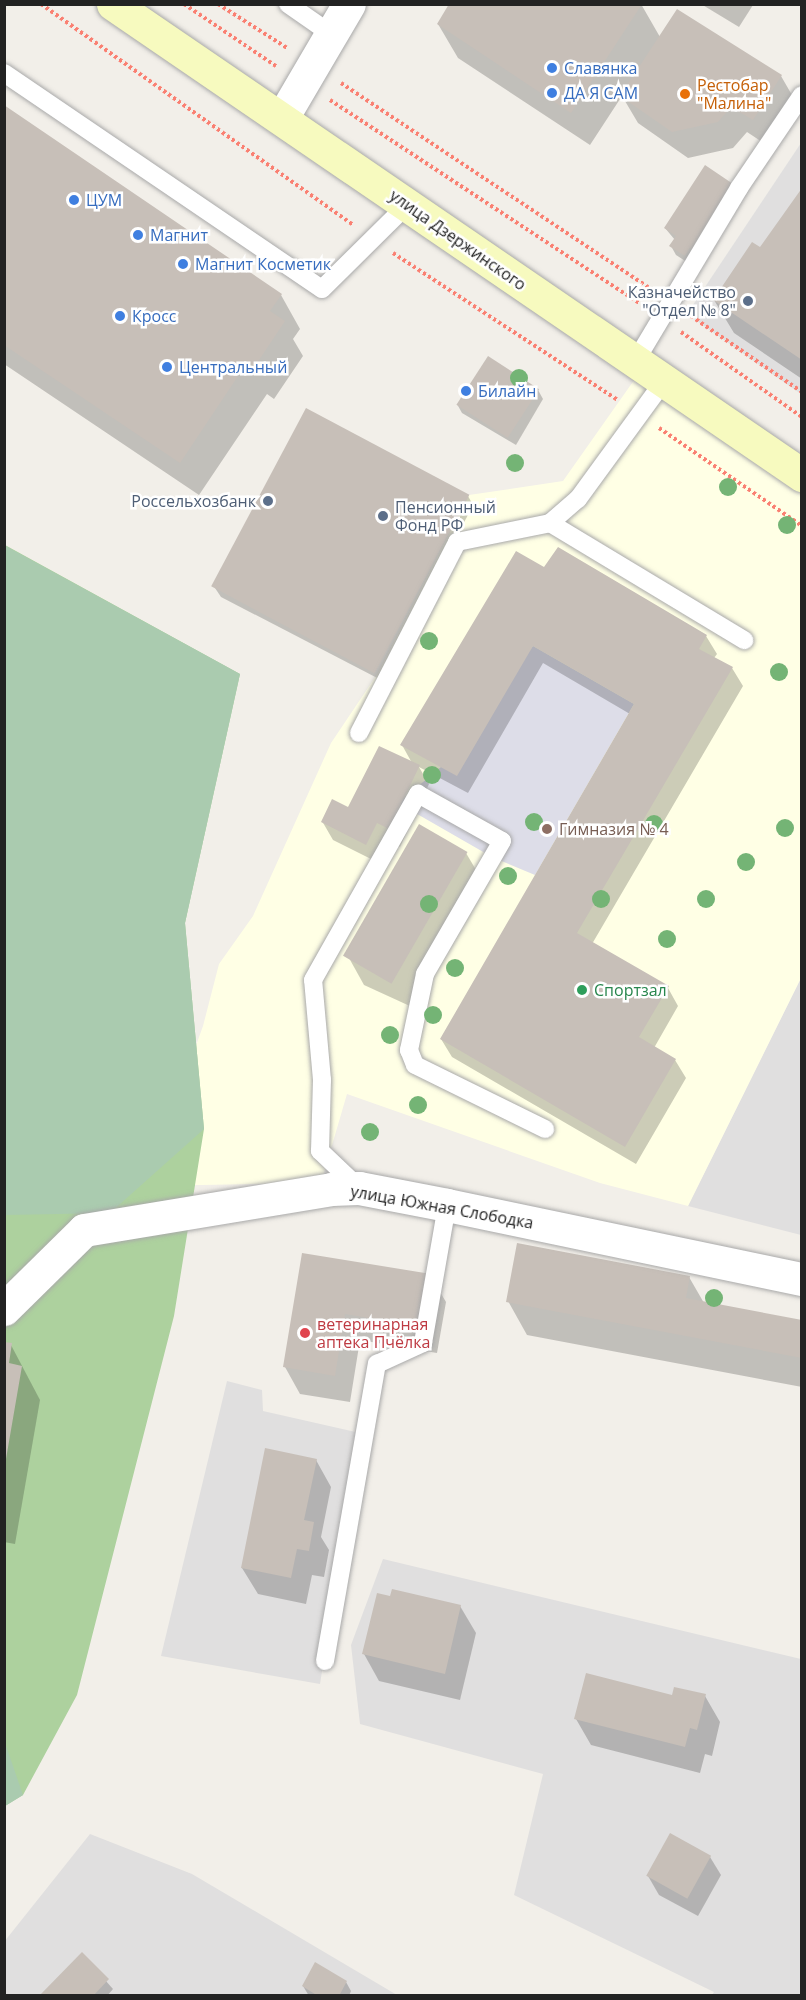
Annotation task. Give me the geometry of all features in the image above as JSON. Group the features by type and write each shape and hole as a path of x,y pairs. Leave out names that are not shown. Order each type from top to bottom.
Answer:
{"main road":[{"name":"улица Дзержинского","path":"113,4 801,476"}],"street":[{"path":"282,118 349,4"},
{"name":"улица Южная Слободка","path":"4,1310 84,1230 332,1189 359,1188 801,1279"}],"lane":[{"path":"288,4 331,34"},
{"path":"4,73 322,289 407,204"},
{"path":"635,362 739,188 801,95"},
{"path":"359,733 457,542 550,523 578,499 664,381"},
{"path":"550,523 744,639"},
{"path":"359,1188 320,1151 322,1080 313,980 418,794 502,841 425,974 409,1050 415,1065 545,1129"},
{"path":"325,1661 377,1364 423,1343 447,1205"}],"path":[{"path":"41,4 372,239 640,414 801,526"},
{"path":"184,4 308,74 672,302 801,392"},
{"path":"218,4 308,74 801,417"}],"shaded area":[{"path":"801,143 801,394 687,314"},
{"name":"Гимназия № 4","path":"637,376 801,487 801,978 688,1206 600,1183 347,1094 321,1183 145,1186 203,1026 219,964 253,916 331,743 378,673 469,495 563,481"},
{"path":"4,545 240,674 185,923 204,1129 110,1213 5,1215"},
{"path":"533,646 634,704 535,875 492,857 398,803 441,767"},
{"path":"801,978 801,1235 688,1206"},
{"path":"227,1381 262,1390 263,1411 360,1433 320,1684 161,1656"},
{"path":"383,1559 801,1659 801,1995 712,1995 714,1992 514,1895 543,1774 360,1724 351,1645"},
{"path":"4,1740 23,1795 5,1806 4,1806"},
{"path":"90,1834 192,1874 397,1995 5,1995 4,1942"}],"green space":[{"path":"5,545 240,674 185,923 204,1129 174,1316 77,1695 23,1795 5,1806"}],"building":[{"name":"Славянка","path":"449,4 642,4 571,113 437,24"},
{"path":"677,9 782,75 753,120 731,107 718,122 672,132 620,96"},
{"name":"ЦУМ","path":"4,105 282,294 270,311 285,321 255,366 248,361 180,463 4,345"},
{"path":"705,165 739,188 697,251 690,248 685,256 669,246 676,236 664,228"},
{"path":"802,188 802,360 713,300 752,242 760,247"},
{"path":"488,356 539,389 508,438 456,405"},
{"path":"306,408 469,495 375,673 211,586"},
{"path":"558,547 707,635 699,649 733,667 577,933 669,986 639,1037 676,1059 625,1147 440,1039 634,704 533,646 457,776 400,745 516,551 544,567"},
{"path":"379,746 420,765 389,829 377,823 366,845 321,822 332,799 348,807"},
{"path":"419,824 467,852 391,984 343,956"},
{"path":"517,1243 690,1276 686,1298 802,1320 802,1358 506,1302"},
{"path":"302,1253 431,1274 422,1327 345,1314 335,1376 283,1367"},
{"path":"4,1342 12,1343 9,1363 22,1366 6,1459"},
{"path":"265,1448 317,1459 304,1520 314,1522 309,1551 297,1549 291,1578 241,1568"},
{"path":"392,1589 461,1605 445,1674 362,1654 377,1593 390,1596"},
{"path":"586,1673 672,1695 674,1687 706,1694 697,1730 690,1728 685,1747 574,1719"},
{"path":"670,1833 711,1856 687,1899 646,1876"},
{"path":"82,1952 109,1979 93,1996 39,1996"},
{"path":"315,1962 347,1981 339,1996 318,1996 302,1986"}],"place":[{"name":"Славянка","path":"552,68"},
{"name":"ДА Я САМ","path":"552,93"},
{"name":"Рестобар \"Малина\"","path":"685,94"},
{"name":"ЦУМ","path":"74,200"},
{"name":"Магнит","path":"138,235"},
{"name":"Магнит Косметик","path":"183,264"},
{"name":"Казначейство \"Отдел № 8\"","path":"748,301"},
{"name":"Кросс","path":"120,316"},
{"name":"Центральный","path":"167,367"},
{"name":"Билайн","path":"466,391"},
{"name":"Россельхозбанк","path":"268,501"},
{"name":"Пенсионный Фонд РФ","path":"383,516"},
{"name":"Гимназия № 4","path":"547,829"},
{"name":"Спортзал","path":"582,990"},
{"name":"ветеринарная аптека Пчёлка","path":"305,1333"}]}
